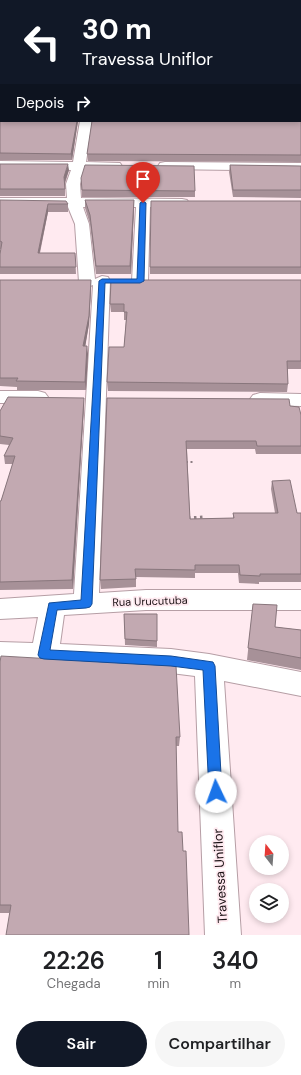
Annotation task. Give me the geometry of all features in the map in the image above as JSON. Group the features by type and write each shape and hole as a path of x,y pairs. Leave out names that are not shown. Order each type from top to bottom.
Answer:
{"street":[{"path":"86,122 79,165 73,184 74,203 82,224 114,281"},
{"path":"0,165 126,166"},
{"path":"150,166 301,167"},
{"path":"0,202 198,203"},
{"path":"86,604 96,398 114,281 143,203"},
{"path":"0,397 59,398"},
{"path":"246,399 301,400"},
{"name":"Rua Urucutuba","path":"0,608 146,600 301,600"},
{"path":"44,655 53,606"},
{"path":"0,652 171,661 209,666 301,684"},
{"name":"Travessa Uniflor","path":"209,666 223,935"}],"path":[{"path":"181,462 195,462"},
{"path":"187,518 203,517"}],"building":[{"path":"0,122 77,122 71,154 0,153"},
{"path":"92,122 301,122 301,155 87,154"},
{"path":"0,164 68,164 64,177 65,189 0,189"},
{"path":"85,165 194,166 195,191 82,190 81,178"},
{"path":"230,165 301,166 301,190 233,190"},
{"path":"0,200 66,201 68,204 48,204 38,253 75,253 76,267 0,267 2,242 0,241"},
{"path":"85,200 134,200 130,266 96,266 90,215"},
{"path":"151,201 301,201 301,267 150,267"},
{"path":"0,280 91,280 89,316 83,346 87,346 85,382 16,381 18,378 0,378"},
{"path":"111,280 301,280 301,361 287,361 288,384 107,382 109,347 124,347 127,312 124,312 124,304 110,304"},
{"path":"8,397 84,398 72,580 0,582 0,501 15,456 4,456 13,438 0,436 0,411"},
{"path":"107,398 289,399 290,406 299,407 301,415 301,446 257,446 256,441 186,441 190,519 234,518 233,513 278,513 272,481 290,480 297,513 301,513 301,574 260,574 260,576 240,575 239,565 195,565 195,570 135,569 136,579 100,580"},
{"path":"253,604 277,605 275,627 301,630 301,658 248,648"},
{"path":"124,614 157,614 157,641 125,639"},
{"path":"1,656 176,666 180,737 176,737 178,832 182,832 183,851 186,851 189,935 6,935 11,905 0,905"}],"route":[{"path":"143,203 140,281 102,281 86,604 53,606 44,655 171,661 209,666 216,792"}]}
